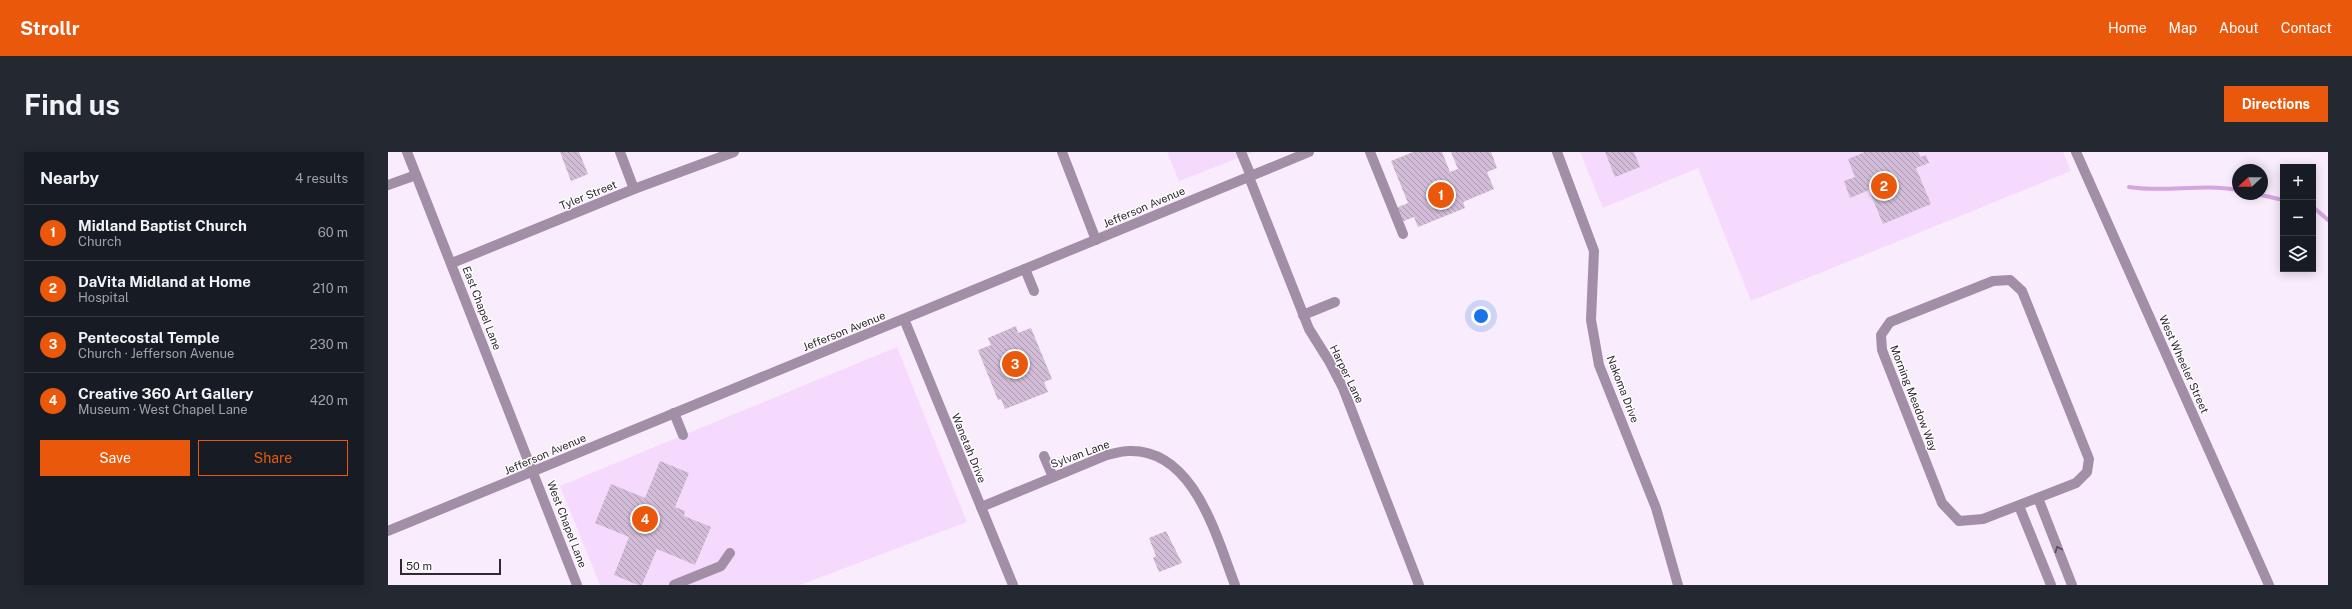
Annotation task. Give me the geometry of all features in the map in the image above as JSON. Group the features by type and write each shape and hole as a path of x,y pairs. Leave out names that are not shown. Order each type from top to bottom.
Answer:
{"street":[{"name":"East Chapel Lane","path":"407,152 533,472"},
{"path":"620,152 634,189"},
{"name":"Tyler Street","path":"452,264 634,189 734,152"},
{"path":"1062,152 1096,240"},
{"name":"Harper Lane","path":"1242,152 1303,315 1309,329 1329,360 1343,388 1419,585"},
{"name":"Jefferson Avenue","path":"388,531 1309,152"},
{"path":"1370,152 1401,232"},
{"name":"Nakoma Drive","path":"1557,152 1594,251 1590,320 1599,365 1656,508 1678,585"},
{"name":"West Wheeler Street","path":"2076,152 2269,585"},
{"path":"388,185 416,175"},
{"path":"1025,269 1034,291"},
{"name":"Morning Meadow Way","path":"2010,280 2022,291 2089,459 2087,472 2076,483 2038,498 1983,519 1959,521 1942,503 1882,350 1881,335 1890,322 1993,281 2010,280"},
{"path":"1303,315 1335,302"},
{"name":"Wanetah Drive","path":"904,319 1013,585"},
{"path":"674,413 683,436"},
{"name":"Sylvan Lane","path":"980,506 1106,455 1128,451 1150,454 1178,468 1196,491 1236,585"},
{"path":"1044,456 1053,477"},
{"name":"West Chapel Lane","path":"533,472 577,585"},
{"path":"2038,498 2072,585"},
{"path":"2019,506 2051,585"},
{"path":"674,585 721,566 730,552"}],"shaded area":[{"path":"1167,152 1254,152 1179,181"},
{"path":"1580,152 2063,152 2071,171 1751,301 1698,168 1603,208"},
{"path":"897,347 967,522 800,585 600,585 560,486"}],"building":[{"path":"560,152 579,152 588,174 571,181"},
{"path":"1413,152 1442,152 1450,172 1458,169 1451,152 1491,152 1497,168 1487,172 1494,189 1463,202 1465,208 1418,227 1414,217 1401,222 1396,208 1408,203 1391,161"},
{"path":"1605,152 1634,152 1640,167 1615,177"},
{"path":"1865,152 1918,152 1921,157 1926,155 1929,163 1916,168 1931,204 1883,224 1869,190 1850,198 1844,181 1855,177 1848,159"},
{"path":"1016,326 1018,333 1031,328 1052,379 1044,382 1048,392 1005,409 1001,399 998,400 978,350 991,345 988,338"},
{"path":"660,461 689,473 675,507 685,511 684,516 711,527 695,565 657,549 642,585 638,585 614,575 629,537 595,523 611,484 645,498"},
{"path":"1166,531 1182,563 1159,572 1153,558 1156,556 1149,538"}],"waterway":[{"path":"2129,187 2143,189 2210,187 2232,189"},
{"path":"2268,197 2280,199"},
{"path":"2316,210 2328,220"}],"place":[{"name":"DaVita Midland at Home","path":"1884,186"},
{"name":"Midland Baptist Church","path":"1441,195"},
{"name":"Pentecostal Temple","path":"1015,364"},
{"name":"Creative 360 Art Gallery","path":"645,519"}]}
